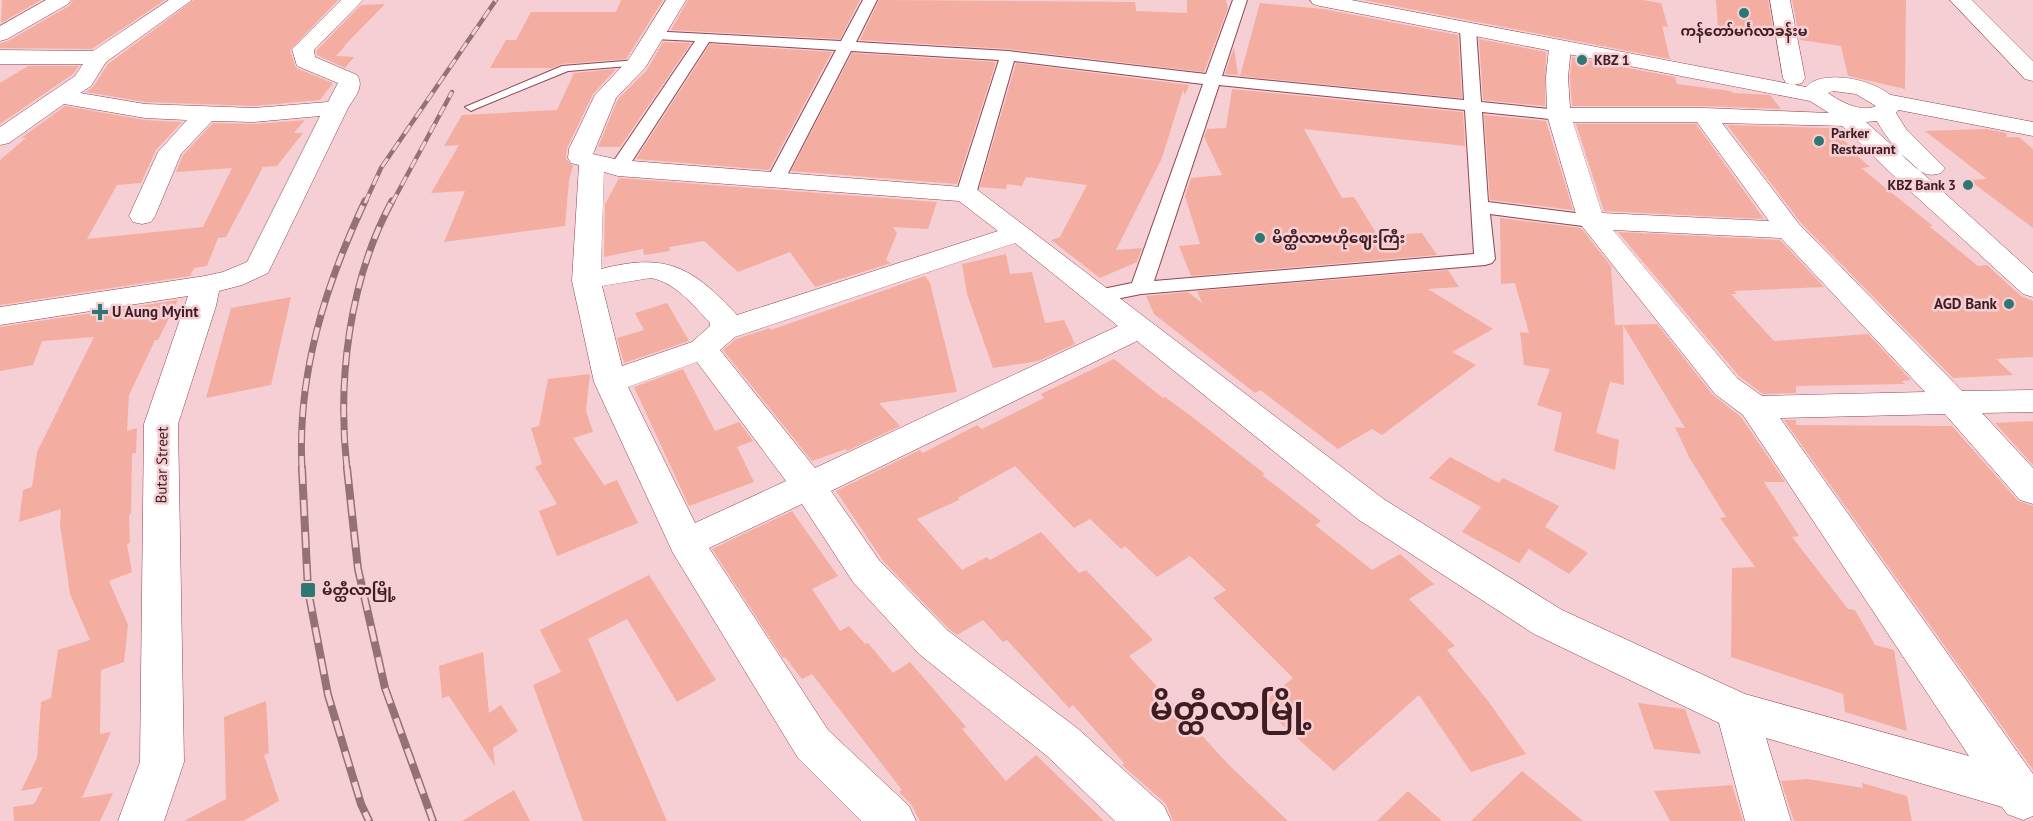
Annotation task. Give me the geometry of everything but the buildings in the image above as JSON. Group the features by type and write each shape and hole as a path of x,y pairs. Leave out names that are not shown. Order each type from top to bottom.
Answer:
{"main road":[{"path":"0,35 61,0"},
{"path":"0,138 61,98 83,81 98,58 182,0"},
{"path":"0,316 205,285 232,279 258,267 336,108 349,87 349,80 305,61 303,49 336,14 353,0"},
{"path":"676,0 637,63 606,95 580,149 580,158 605,166 966,194 1101,296 1372,510 1548,622 1737,711 2028,800"},
{"path":"1320,0 1833,102"},
{"path":"1365,0 1794,78 1833,102 2033,288"},
{"path":"1780,0 1794,78"},
{"path":"1960,0 2033,74"},
{"path":"1560,48 1557,77 1559,115 1590,221 1726,386 1755,407 2028,800"},
{"path":"0,57 98,58"},
{"path":"1559,115 1704,115 1833,102 1862,88 1885,107 1896,133 1953,189 2033,260"},
{"path":"61,98 145,111 254,115 336,108"},
{"path":"1885,107 2033,129"},
{"path":"141,216 170,152 207,112"},
{"path":"1704,115 1789,230 1954,403 2033,491"},
{"path":"605,166 586,281 610,382 686,543 813,744 893,821"},
{"path":"1590,221 1789,230"},
{"path":"610,382 713,340 1019,233"},
{"path":"586,281 643,268 661,269 679,276 726,321 713,340"},
{"name":"Butar Street","path":"141,821 162,762 161,424 201,306 205,285"},
{"path":"686,543 970,411 1140,328"},
{"path":"713,340 866,571 933,642 1062,742 1148,821"},
{"path":"1755,407 2033,401"},
{"path":"1737,711 1768,821"}],"street":[{"path":"776,179 870,0"},
{"path":"1141,288 1240,0"},
{"path":"1101,296 1141,288 1485,259 1479,207 1468,29"},
{"path":"654,34 1008,56 1214,80 1559,115"},
{"path":"605,166 705,37"},
{"path":"966,194 1008,56"},
{"path":"1479,207 1590,221"}],"lane":[{"path":"471,107 566,68 637,63"}],"railway":[{"path":"365,203 381,168 496,0"},
{"path":"392,203 452,92"},
{"path":"302,468 304,399 317,331 338,265 365,201"},
{"path":"347,469 344,401 350,332 365,264 392,201"},
{"path":"302,468 308,590 328,695 361,804 369,821"},
{"path":"347,468 358,569 385,688 433,821"}],"place":[{"name":"ကန်တော်မင်္ဂလာခန်းမ","path":"1744,13"},
{"name":"KBZ 1","path":"1582,60"},
{"name":"Parker Restaurant","path":"1819,141"},
{"name":"KBZ Bank 3","path":"1968,185"},
{"name":"မိတ္ထီလာဗဟိုဈေးကြီး","path":"1260,238"},
{"name":"AGD Bank","path":"2009,304"},
{"name":"U Aung Myint","path":"100,312"},
{"name":"မိတ္ထီလာမြို့","path":"308,590"}],"district":[{"name":"မိတ္ထီလာမြို့","path":"1231,708"}]}
